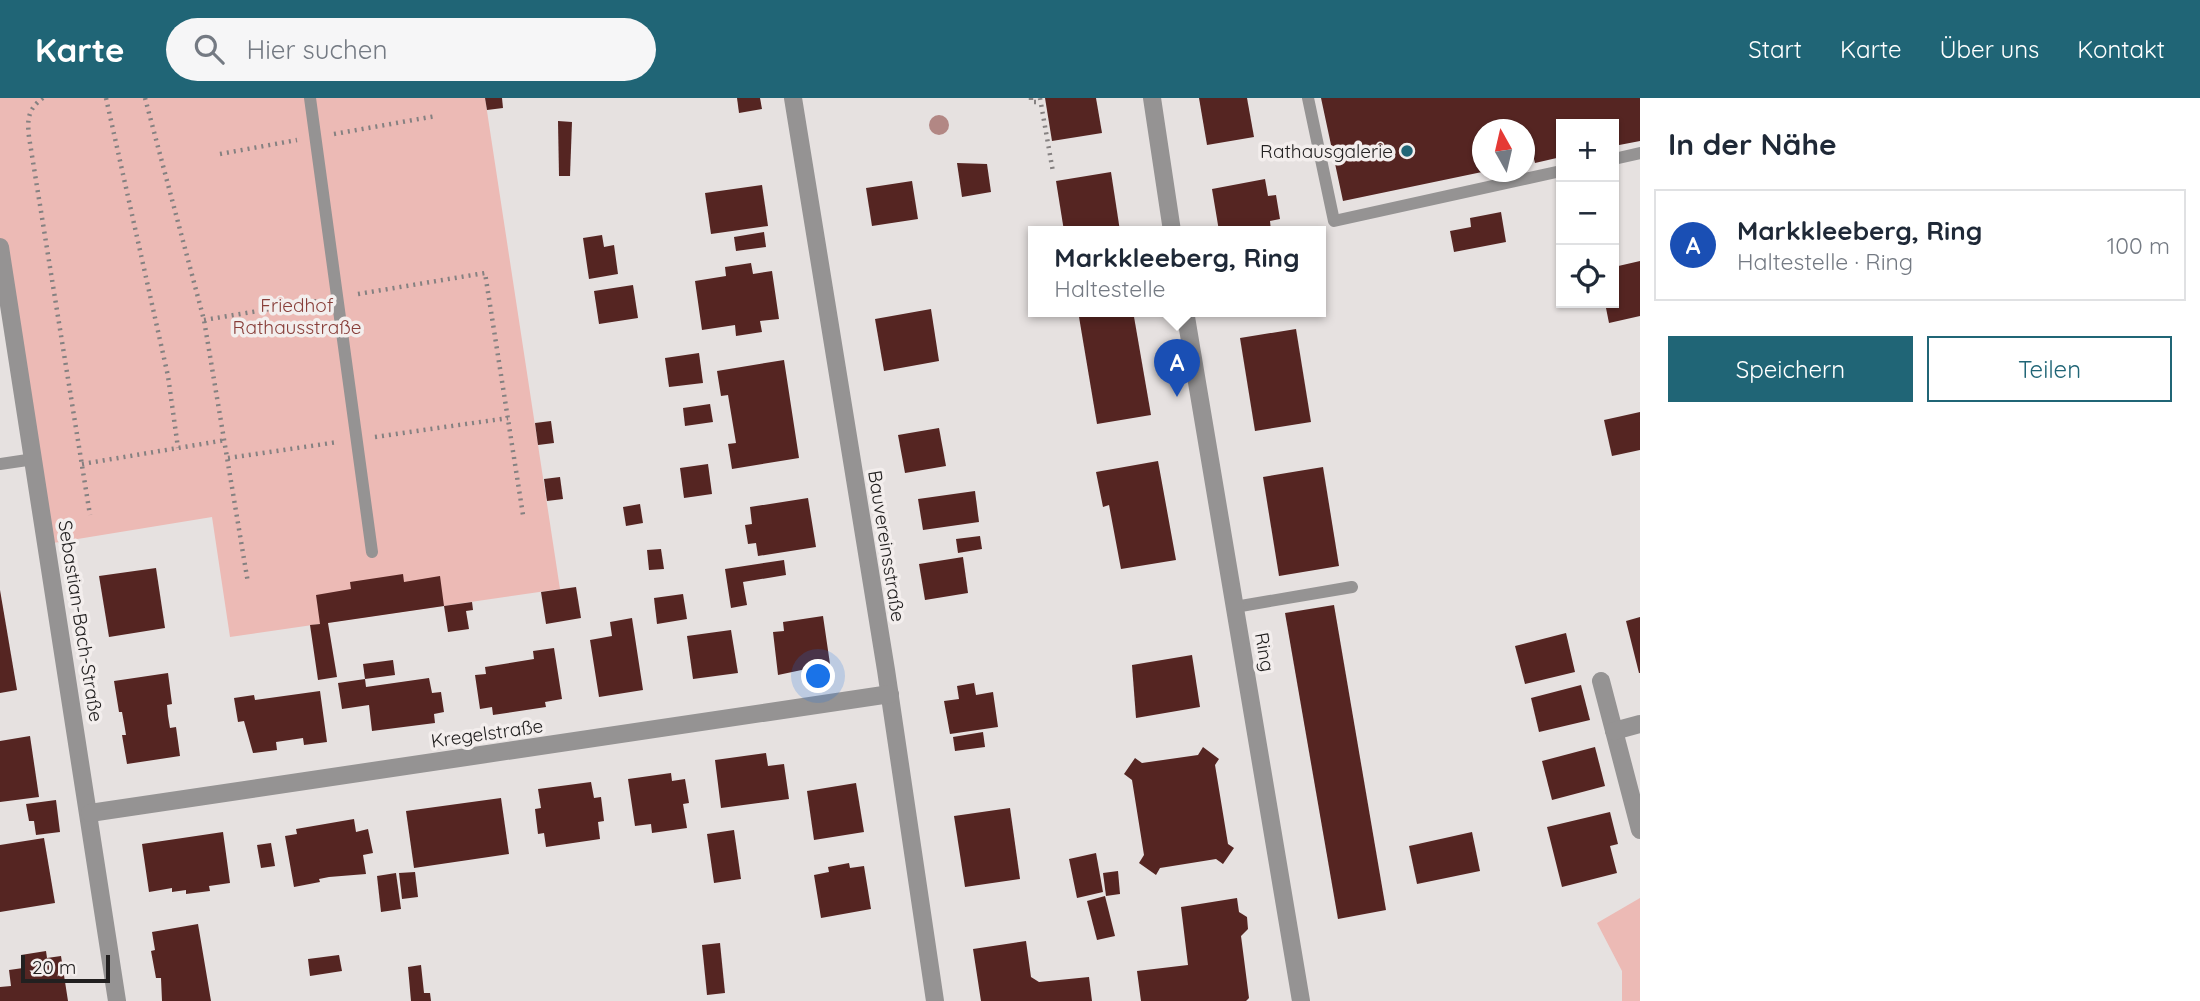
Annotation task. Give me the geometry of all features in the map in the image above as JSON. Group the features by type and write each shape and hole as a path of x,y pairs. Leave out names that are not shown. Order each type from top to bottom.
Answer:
{"street":[{"name":"Bauvereinsstraße","path":"793,98 890,694 935,1001"},
{"path":"1152,98 1171,226"},
{"name":"Sebastian-Bach-Straße","path":"0,247 90,813 117,1001"},
{"name":"Ring","path":"1186,317 1301,1001"},
{"path":"1601,681 1640,830"},
{"name":"Kregelstraße","path":"90,813 890,694"},
{"path":"1614,731 1640,724"}],"lane":[{"path":"310,98 372,552"},
{"path":"1308,98 1334,220 1556,172"},
{"path":"1619,158 1640,153"},
{"path":"0,464 34,459"},
{"path":"1236,607 1352,587"}],"path":[{"path":"44,98 33,106 27,120 90,515"},
{"path":"106,98 168,376 178,448"},
{"path":"145,98 204,320 248,583"},
{"path":"1031,98 1031,102 1040,100 1053,172"},
{"path":"485,273 523,515"},
{"path":"82,464 226,440"}],"green space":[{"name":"Friedhof Rathausstraße","path":"0,98 485,98 560,589 230,637 212,517 47,544 0,247"},
{"path":"1640,898 1640,1001 1622,1001 1622,971 1597,923"}],"building":[{"path":"485,98 502,98 503,108 487,110"},
{"path":"737,98 760,98 762,109 739,113"},
{"path":"1045,98 1096,98 1102,133 1052,141"},
{"path":"1199,98 1247,98 1254,137 1207,145"},
{"name":"Rathausgalerie","path":"1321,98 1640,98 1640,141 1619,145 1619,119 1556,119 1556,158 1535,163 1535,119 1472,119 1472,174 1343,201"},
{"path":"558,121 572,122 570,176 559,176"},
{"path":"957,163 987,164 991,192 962,197"},
{"path":"1111,172 1119,226 1063,226 1056,181"},
{"path":"1265,179 1268,196 1276,195 1280,219 1270,221 1270,226 1218,226 1212,189"},
{"path":"912,181 918,219 872,226 866,188"},
{"path":"762,185 768,226 711,234 705,193"},
{"path":"1501,212 1506,242 1454,252 1450,231 1471,227 1470,218"},
{"path":"764,232 766,247 736,251 734,237"},
{"path":"602,235 604,247 614,245 618,274 589,279 583,238"},
{"path":"1640,261 1640,316 1609,323 1606,308 1619,308 1619,266"},
{"path":"751,263 753,274 772,271 779,319 760,321 762,332 736,336 735,325 702,330 695,281 726,276 725,267"},
{"path":"633,285 638,318 599,324 594,291"},
{"path":"931,309 939,361 884,371 875,319"},
{"path":"1079,317 1134,317 1151,415 1097,424"},
{"path":"1296,329 1311,422 1255,431 1240,338"},
{"path":"699,353 703,383 669,387 665,358"},
{"path":"784,360 799,458 732,469 728,444 736,443 728,395 721,396 717,371"},
{"path":"710,404 713,422 685,426 683,408"},
{"path":"1640,412 1640,450 1612,456 1604,420"},
{"path":"551,421 554,443 538,445 535,423"},
{"path":"939,428 946,466 905,473 898,435"},
{"path":"1158,461 1176,560 1121,569 1109,505 1103,507 1096,472"},
{"path":"708,464 712,494 684,498 680,468"},
{"path":"1323,467 1339,566 1279,576 1263,477"},
{"path":"560,477 563,499 547,501 544,479"},
{"path":"975,491 979,522 923,530 918,499"},
{"path":"808,498 816,547 758,556 756,543 748,544 745,525 752,524 750,507"},
{"path":"640,504 643,523 626,526 623,507"},
{"path":"980,536 982,549 958,553 956,539"},
{"path":"661,549 664,569 649,570 647,550"},
{"path":"963,557 968,593 925,600 919,564"},
{"path":"784,560 786,575 743,582 747,605 731,608 725,569"},
{"path":"156,568 165,628 109,637 99,576"},
{"path":"403,574 404,582 440,576 444,606 328,623 337,677 318,680 310,625 320,624 316,595 351,589 350,582"},
{"path":"576,587 581,618 546,624 541,592"},
{"path":"0,590 17,690 0,693"},
{"path":"683,594 687,619 657,624 654,598"},
{"path":"472,602 473,610 466,611 469,629 448,632 444,606"},
{"path":"1334,605 1386,910 1338,919 1285,613"},
{"path":"823,616 830,664 778,675 773,632 784,631 783,622"},
{"path":"1640,617 1640,673 1639,673 1626,621"},
{"path":"632,618 643,690 599,697 590,640 612,636 610,622"},
{"path":"731,630 738,673 693,679 687,636"},
{"path":"1566,633 1575,672 1525,684 1515,646"},
{"path":"554,648 562,699 545,702 546,707 493,715 492,707 480,709 475,675 486,674 485,667 534,659 533,651"},
{"path":"1192,655 1200,707 1136,718 1132,665"},
{"path":"393,660 395,675 365,679 363,664"},
{"path":"168,673 172,704 167,705 168,716 170,728 176,727 180,756 127,764 122,735 126,735 114,681"},
{"path":"429,678 432,693 441,692 444,712 434,714 435,723 372,731 369,705 342,709 338,683 365,679 366,687"},
{"path":"974,683 976,695 993,692 998,727 950,734 944,701 959,699 957,686"},
{"path":"1581,685 1590,720 1539,732 1531,698"},
{"path":"320,691 327,742 304,745 303,738 276,742 277,750 253,753 244,721 238,722 234,698 254,695 255,700"},
{"path":"983,732 985,747 955,751 953,737"},
{"path":"30,736 39,797 0,802 0,741"},
{"path":"1203,747 1219,759 1215,765 1228,844 1234,848 1223,864 1216,859 1160,868 1156,875 1139,863 1144,855 1132,780 1124,774 1135,758 1142,763 1198,755"},
{"path":"1595,747 1605,786 1552,800 1542,761"},
{"path":"766,753 768,766 784,764 789,799 721,808 715,760"},
{"path":"671,773 672,781 685,779 689,803 683,804 687,828 652,833 651,824 635,826 628,779"},
{"path":"591,782 594,798 601,797 604,821 598,822 600,839 546,847 544,833 538,834 535,809 541,808 538,789"},
{"path":"856,783 864,832 814,840 807,791"},
{"path":"501,798 509,854 414,868 406,811"},
{"path":"56,800 60,832 36,835 34,821 29,821 26,804"},
{"path":"1010,808 1020,879 965,887 954,816"},
{"path":"1610,812 1618,844 1610,846 1617,873 1562,887 1547,827"},
{"path":"354,819 356,832 368,829 373,853 363,855 366,874 329,877 319,879 320,882 294,887 285,836 297,834 296,829"},
{"path":"734,830 741,879 714,883 707,834"},
{"path":"223,832 230,883 209,886 210,891 186,894 186,890 172,892 172,888 149,892 142,844"},
{"path":"1472,832 1480,871 1417,884 1409,846"},
{"path":"44,838 55,903 0,912 0,845"},
{"path":"271,843 275,866 261,868 257,845"},
{"path":"1096,853 1103,892 1077,898 1069,859"},
{"path":"849,863 850,868 864,866 871,909 821,918 814,875 829,872 828,867"},
{"path":"1118,871 1120,894 1106,896 1103,873"},
{"path":"415,872 418,897 402,899 399,873"},
{"path":"396,873 401,909 381,912 377,876"},
{"path":"1105,896 1115,936 1097,940 1087,901"},
{"path":"1237,898 1239,912 1247,917 1248,929 1241,936 1249,998 1246,1001 1141,1001 1137,971 1188,965 1181,907"},
{"path":"198,924 211,1001 162,1001 161,978 156,978 151,951 155,950 152,932"},
{"path":"1026,941 1031,977 1039,982 1089,977 1092,1001 981,1001 973,949"},
{"path":"720,943 725,993 707,995 702,945"},
{"path":"46,951 47,958 61,956 68,1001 0,1001 0,987 11,986 9,970 23,968 21,955"},
{"path":"339,955 342,971 310,976 308,959"},
{"path":"421,965 424,993 430,993 431,1001 411,1001 408,967"}],"place":[{"name":"Rathausgalerie","path":"1407,151"},
{"name":"Markkleeberg, Ring","path":"1177,397"}]}
